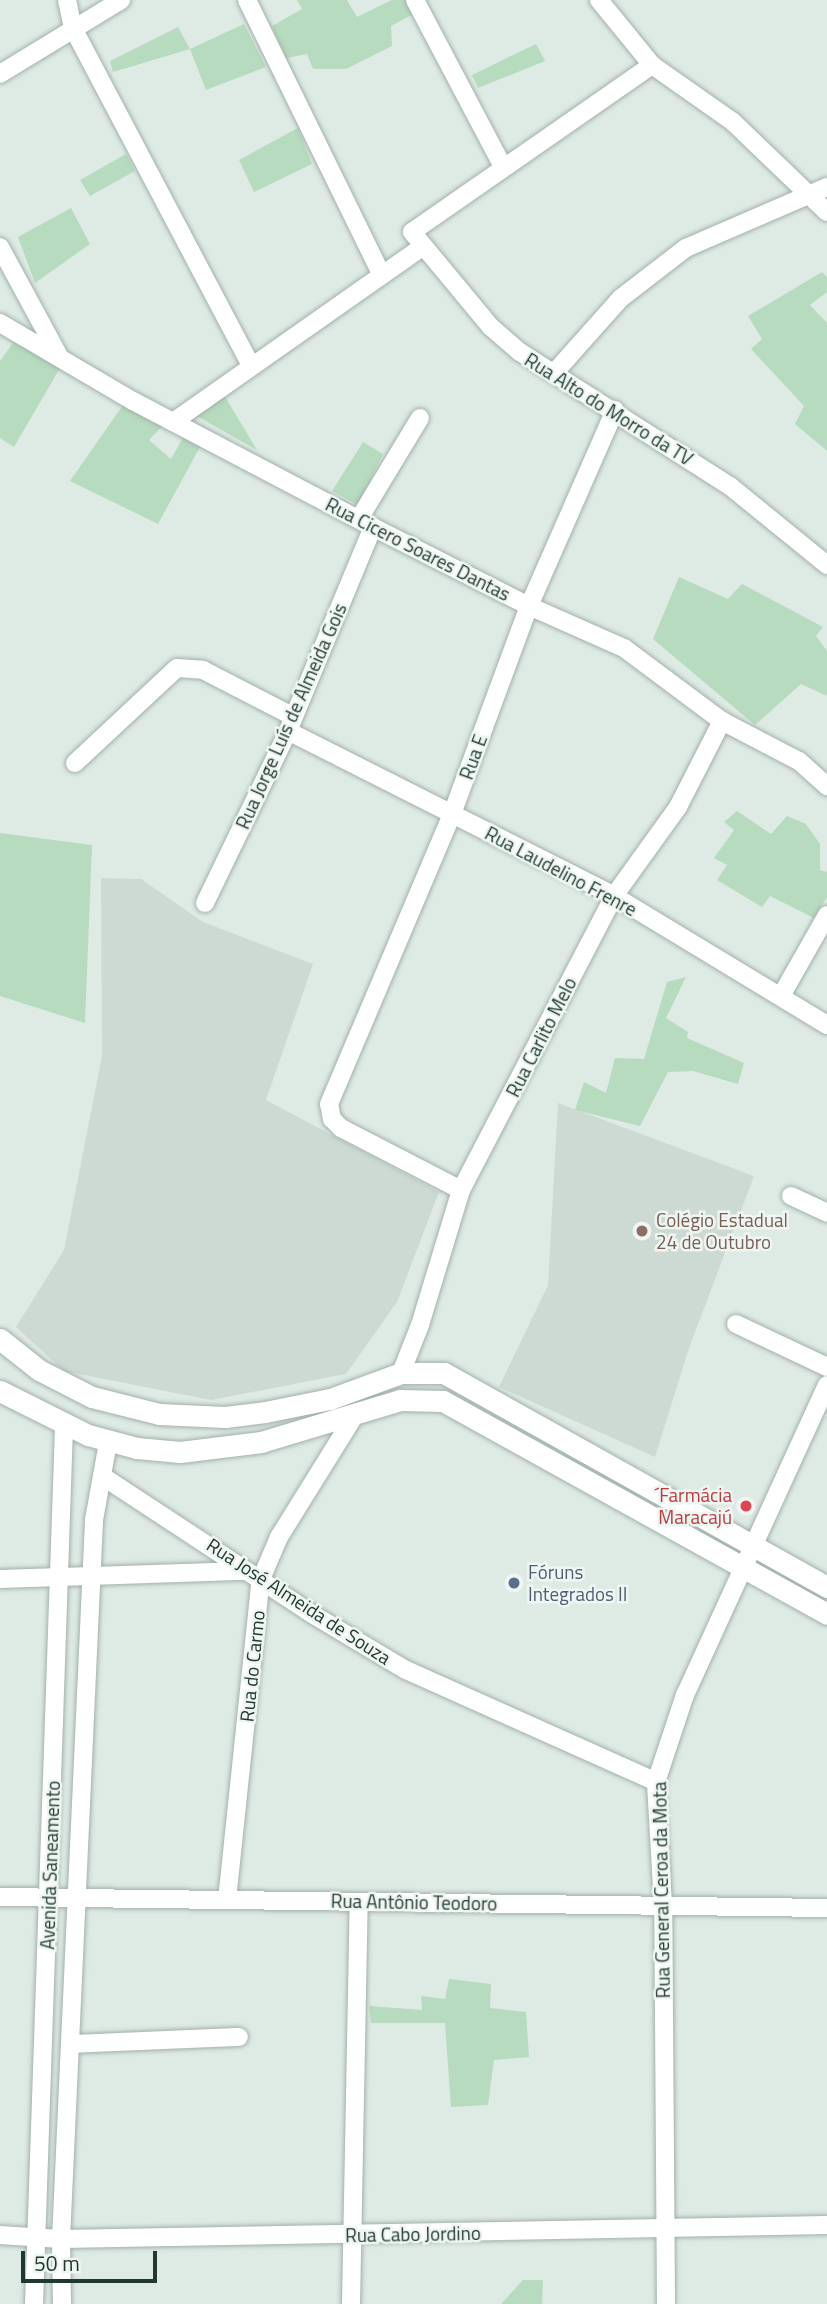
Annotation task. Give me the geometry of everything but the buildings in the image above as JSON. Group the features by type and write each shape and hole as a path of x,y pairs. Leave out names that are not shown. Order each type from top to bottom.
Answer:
{"main road":[{"path":"0,1339 39,1370 92,1397 159,1414 225,1417 300,1406 401,1373 438,1371 462,1381 827,1587"},
{"path":"0,1391 64,1427 108,1442 180,1452 261,1443 400,1400 451,1403 827,1614"}],"street":[{"path":"67,0 73,27 251,366"},
{"path":"0,74 121,0"},
{"path":"247,0 382,275"},
{"path":"415,0 503,167"},
{"path":"600,0 652,65 733,122 807,196 827,212"},
{"path":"173,422 382,275 418,239 503,167 652,65"},
{"path":"555,372 621,298 686,248 827,187"},
{"name":"Rua Alto do Morro da TV","path":"418,239 491,327 520,352 615,410 750,501 827,565"},
{"path":"0,247 59,356"},
{"name":"Rua Cicero Soares Dantas","path":"0,323 173,422 366,523 528,606 624,648 722,721 799,761 827,786"},
{"name":"Rua E","path":"461,1190 341,1128 332,1119 329,1104 452,814 528,606 615,410"},
{"name":"Rua Jorge Luís de Almeida Gois","path":"205,903 291,724 366,523 421,418"},
{"name":"Rua Laudelino Frenre","path":"75,763 177,668 202,670 291,724 452,814 614,896 827,1025"},
{"name":"Rua Carlito Melo","path":"401,1373 421,1325 461,1190 614,896 678,807 722,721"},
{"path":"781,996 827,915"},
{"path":"791,1196 827,1213"},
{"path":"736,1324 827,1367"},
{"name":"Rua General Ceroa da Mota","path":"666,2304 663,1905 656,1782 672,1726 751,1545 827,1385"},
{"name":"Rua do Carmo","path":"228,1900 253,1575 355,1415"},
{"name":"Avenida Saneamento","path":"34,2304 64,1427"},
{"name":"Avenida Saneamento","path":"62,2304 61,2239 94,1520 108,1442"},
{"name":"Rua José Almeida de Souza","path":"102,1476 253,1575 406,1670 656,1782"},
{"path":"0,1579 253,1575"},
{"path":"55,1725 84,1726"},
{"name":"Rua Antônio Teodoro","path":"0,1897 827,1908"},
{"path":"351,2304 350,2234 359,1902"},
{"path":"71,2044 239,2037"},
{"name":"Rua Cabo Jordino","path":"0,2235 61,2239 666,2231 827,2225"}],"shaded area":[{"path":"101,878 141,879 203,922 313,964 266,1100 439,1192 397,1302 346,1374 211,1400 64,1371 16,1327 64,1250 102,1056"},
{"name":"Colégio Estadual 24 de Outubro","path":"558,1103 754,1176 688,1351 655,1457 499,1387 548,1285"}],"green space":[{"path":"297,0 347,0 357,17 392,0 409,0 415,13 391,26 392,46 346,69 313,69 307,54 286,58 272,26 302,9"},
{"path":"244,24 266,67 206,90 190,49"},
{"path":"178,27 190,49 113,72 110,61"},
{"path":"536,44 545,61 478,88 472,75"},
{"path":"298,128 312,164 254,192 239,160"},
{"path":"126,154 135,171 90,196 80,180"},
{"path":"71,208 90,244 35,283 18,237"},
{"path":"822,272 827,277 827,292 810,305 827,323 827,451 795,424 804,406 751,349 762,339 748,316"},
{"path":"15,340 60,368 14,447 0,438 0,361"},
{"path":"224,395 257,450 195,415"},
{"path":"123,405 166,422 149,440 171,459 184,436 201,445 158,524 70,481"},
{"path":"363,442 383,454 358,505 332,491"},
{"path":"679,577 728,599 742,584 823,627 816,636 827,651 827,696 801,684 755,725 653,639"},
{"path":"737,811 771,834 787,816 806,824 820,844 820,870 827,872 827,897 814,918 770,896 762,907 717,880 727,865 714,858 734,830 724,822"},
{"path":"0,833 92,845 85,1023 0,996"},
{"path":"686,977 666,1018 688,1032 687,1038 744,1063 738,1084 693,1071 668,1072 640,1126 575,1110 584,1082 606,1093 615,1058 644,1059 667,982"},
{"path":"449,1979 491,1984 490,2008 526,2012 529,2057 494,2060 488,2105 451,2107 445,2023 371,2023 369,2006 422,2010 421,1996 445,1999"},
{"path":"523,2280 543,2280 542,2304 501,2304"}],"place":[{"name":"Colégio Estadual 24 de Outubro","path":"642,1231"},
{"name":"´Farmácia Maracajú","path":"746,1506"},
{"name":"Fóruns Integrados II","path":"514,1583"}]}
